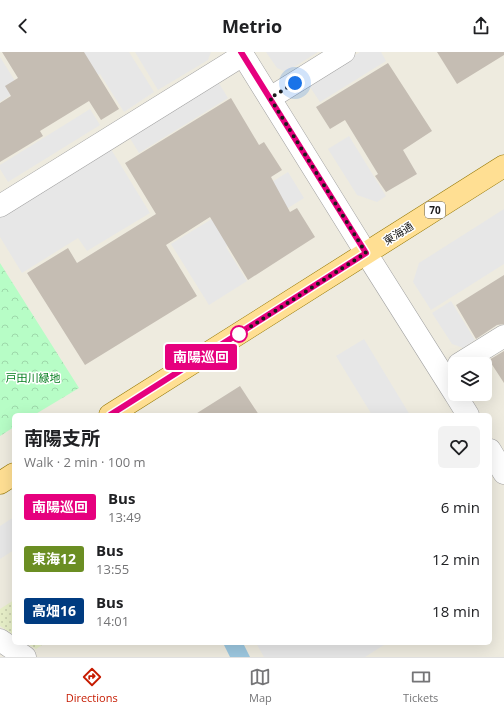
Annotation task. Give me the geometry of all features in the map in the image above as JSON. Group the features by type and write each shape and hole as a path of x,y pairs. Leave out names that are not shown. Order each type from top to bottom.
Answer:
{"main road":[{"name":"東海通","path":"113,413 504,166"},
{"path":"0,483 12,475"}],"street":[{"path":"270,98 344,52"},
{"path":"0,206 242,54 366,253 448,363"},
{"path":"470,357 504,336"},
{"path":"459,401 467,413"},
{"path":"492,453 504,473"},
{"path":"0,640 25,657"}],"green space":[{"name":"戸田川緑地","path":"0,263 79,388 37,413 12,413 12,428 0,436"},
{"path":"12,601 12,634 0,626 0,609"},
{"path":"29,645 42,645 36,649"}],"shaded area":[{"path":"77,52 129,52 154,92 124,112 100,74 85,83"},
{"path":"135,52 211,52 208,60 158,90"},
{"path":"266,52 318,52 286,72 277,68"},
{"path":"360,52 381,52 386,61 320,102 308,84"},
{"path":"0,57 20,89 0,102"},
{"path":"217,80 228,98 139,153 128,135"},
{"path":"90,109 100,125 8,182 0,169 0,165"},
{"path":"349,136 386,196 377,202 357,195 328,149"},
{"path":"109,146 150,213 87,251 78,238 22,273 0,237 0,214"},
{"path":"288,172 304,198 226,247 247,281 209,305 171,244"},
{"path":"504,209 504,264 431,310 413,282 419,263"},
{"path":"451,301 475,340 463,348 452,344 432,313"},
{"path":"364,339 409,413 371,413 336,356"},
{"path":"12,518 12,551 0,559 0,526"},
{"path":"257,645 384,645 365,657 264,657"}],"water":[{"path":"224,645 244,645 250,657 230,657"}],"building":[{"path":"2,52 84,52 119,109 101,120 89,101 40,131 43,136 0,162 0,103 11,96 5,86 18,78"},
{"path":"437,52 504,52 504,55 457,84"},
{"path":"388,63 432,131 403,150 417,174 386,192 375,176 378,174 345,120 330,129 316,107"},
{"path":"231,98 259,145 264,142 282,170 271,177 290,212 297,208 315,237 248,280 210,217 166,245 197,296 85,365 27,273 68,248 77,263 156,214 125,163"},
{"path":"504,275 504,324 497,325 476,339 456,305"},
{"path":"504,351 504,383 492,365 492,358"},
{"path":"240,386 258,413 197,413"}],"bus line":[{"name":"南陽巡回","path":"113,413 366,253 241,52"}],"route":[{"path":"239,334 366,253 270,98 295,83"}]}
